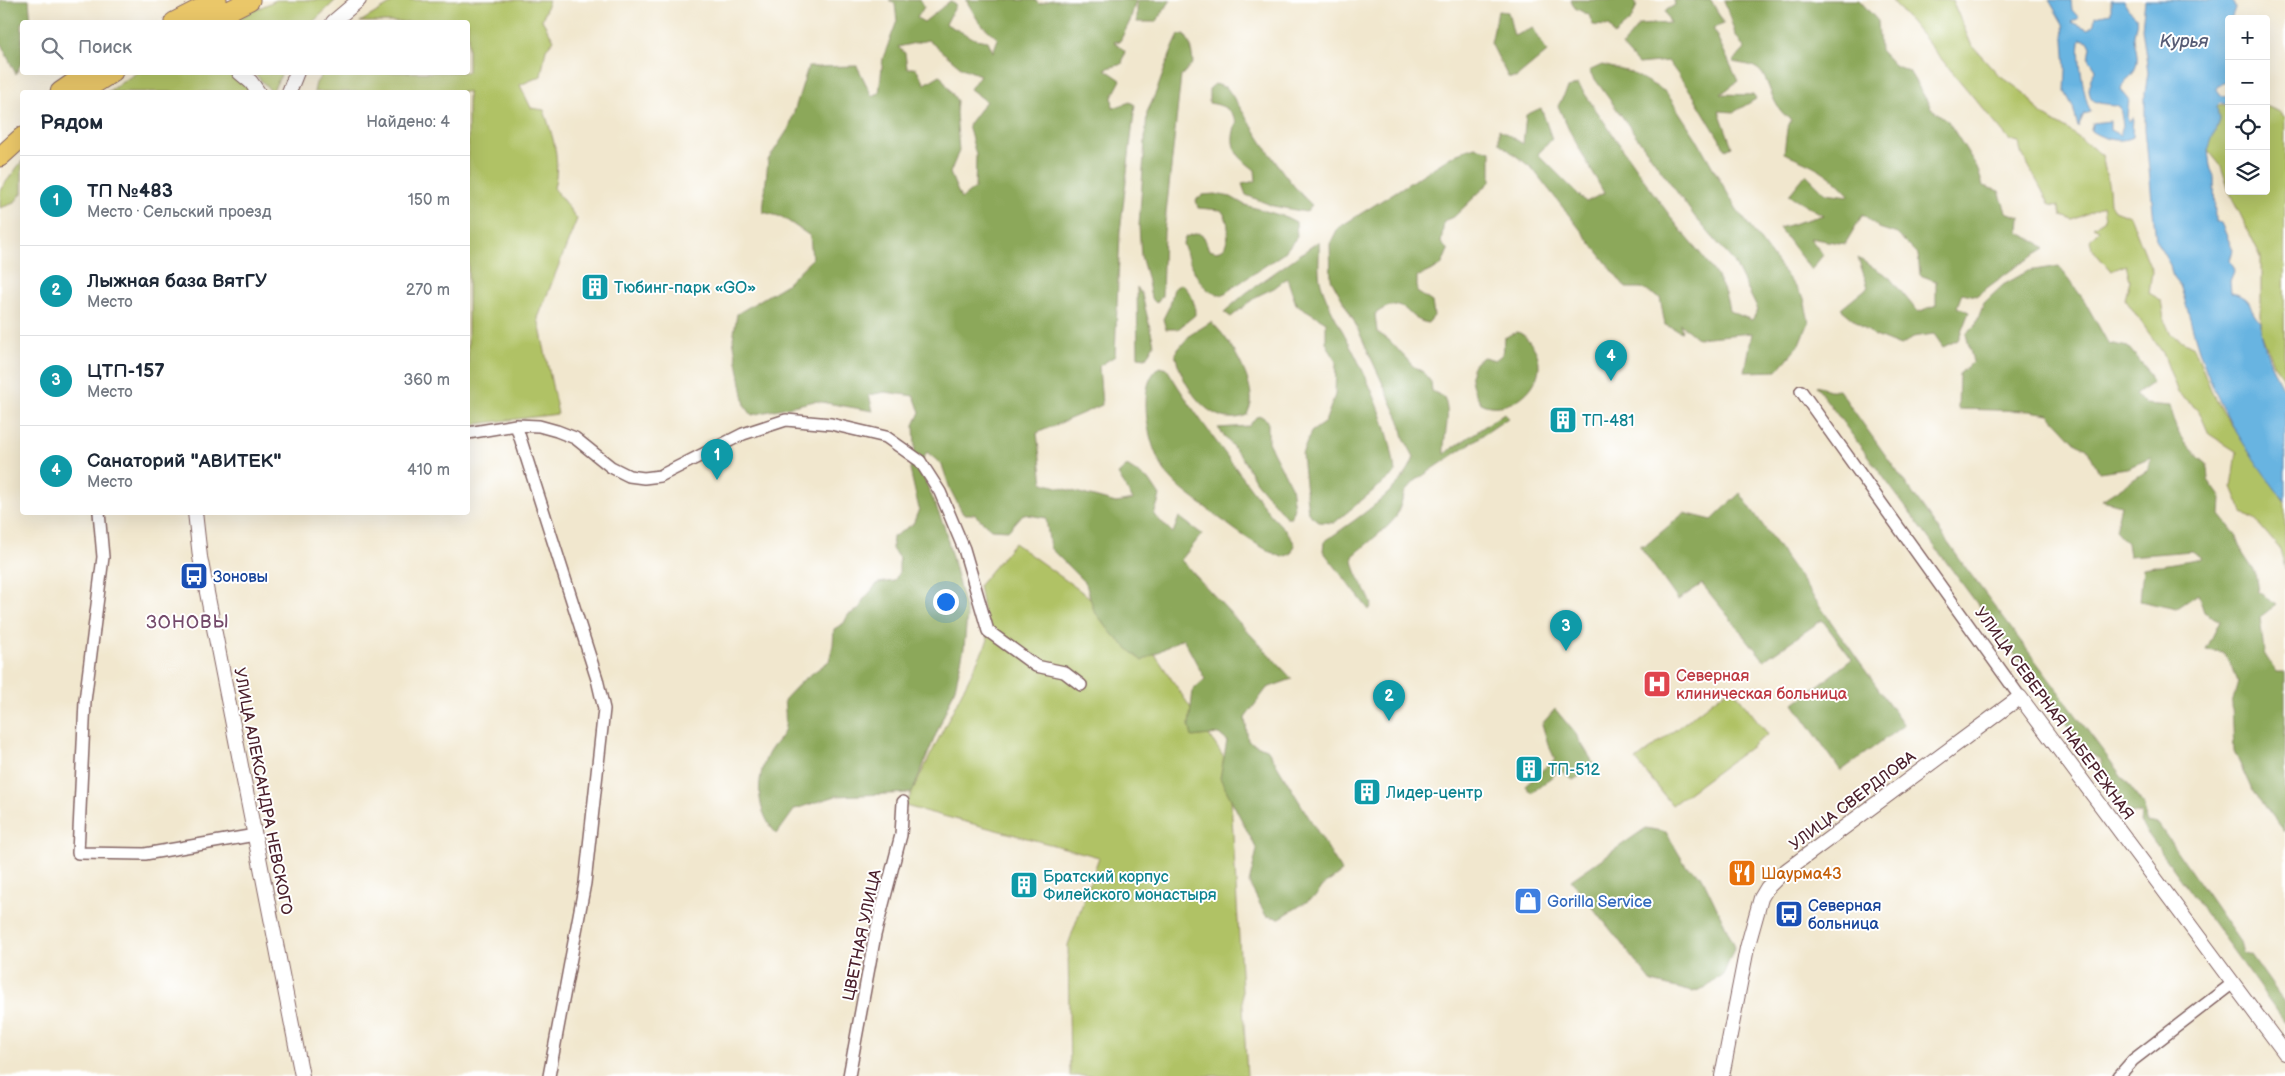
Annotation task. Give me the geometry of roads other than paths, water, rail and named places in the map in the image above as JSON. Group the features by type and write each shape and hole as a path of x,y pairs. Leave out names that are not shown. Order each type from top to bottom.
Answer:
{"highway":[{"path":"178,20 217,0"},
{"path":"211,20 250,0"},
{"path":"63,90 85,75"},
{"path":"85,90 108,75"},
{"path":"0,141 20,124"},
{"path":"0,157 20,139"}],"street":[{"path":"335,20 358,0"},
{"path":"243,75 257,90"},
{"path":"290,90 296,75"},
{"name":"УЛИЦА СЕВЕРНАЯ НАБЕРЕЖНАЯ","path":"1801,391 2020,697 2285,1053"},
{"path":"470,433 516,425 539,426 557,430 575,438 611,468 629,476 644,478 660,476 743,434 786,420 831,424 886,437 920,461 940,492 964,550 988,631 1036,666 1064,672 1081,685"},
{"path":"516,425 597,679 604,709 585,883 548,1076"},
{"path":"99,515 103,557 85,701 78,853 145,854 255,835"},
{"name":"УЛИЦА АЛЕКСАНДРА НЕВСКОГО","path":"195,515 200,557 302,1076"},
{"name":"УЛИЦА СВЕРДЛОВА","path":"1722,1076 1747,948 1761,898 1767,888 1788,869 2020,697"},
{"name":"ЦВЕТНАЯ УЛИЦА","path":"849,1076 875,935 901,835 903,802"},
{"path":"2119,1076 2133,1060 2233,983"}],"water":[{"path":"2049,0 2071,0 2072,10 2079,18 2072,22 2088,29 2094,24 2095,16 2111,13 2111,0 2123,0 2128,9 2136,16 2134,36 2137,63 2121,90 2129,100 2127,116 2129,122 2133,116 2132,137 2116,140 2100,136 2091,131 2092,123 2110,121 2110,130 2120,135 2123,125 2120,107 2096,102 2090,95 2090,81 2096,69 2089,59 2091,47 2088,41 2081,39 2079,53 2082,75 2091,112 2084,114 2078,127 2073,107 2065,92 2066,70 2063,24"},
{"name":"Курья","path":"2145,0 2232,0 2235,8 2232,15 2225,15 2225,45 2223,46 2225,50 2225,82 2218,85 2216,88 2221,95 2225,96 2225,104 2220,103 2217,106 2219,120 2208,150 2210,167 2214,176 2215,221 2221,223 2233,250 2230,260 2235,269 2230,281 2231,293 2245,298 2253,313 2261,322 2262,337 2269,358 2277,379 2285,391 2285,502 2251,456 2222,407 2203,362 2181,288 2173,278 2170,265 2156,241 2145,129 2145,93 2148,72 2142,28"}],"place":[{"name":"Тюбинг-парк «GO»","path":"595,287"},
{"name":"Санаторий \"АВИТЕК\"","path":"1611,381"},
{"name":"ТП-481","path":"1563,420"},
{"name":"ТП №483","path":"717,480"},
{"name":"Зоновы","path":"194,576"},
{"name":"ЦТП-157","path":"1566,651"},
{"name":"Северная клиническая больница","path":"1657,684"},
{"name":"Лыжная база ВятГУ","path":"1389,721"},
{"name":"ТП-512","path":"1529,769"},
{"name":"Лидер-центр","path":"1367,792"},
{"name":"Шаурма43","path":"1742,873"},
{"name":"Братский корпус Филейского монастыря","path":"1024,885"},
{"name":"Gorilla Service","path":"1528,901"},
{"name":"Северная больница","path":"1789,914"}],"district":[{"name":"ЗОНОВЫ","path":"188,622"}]}
